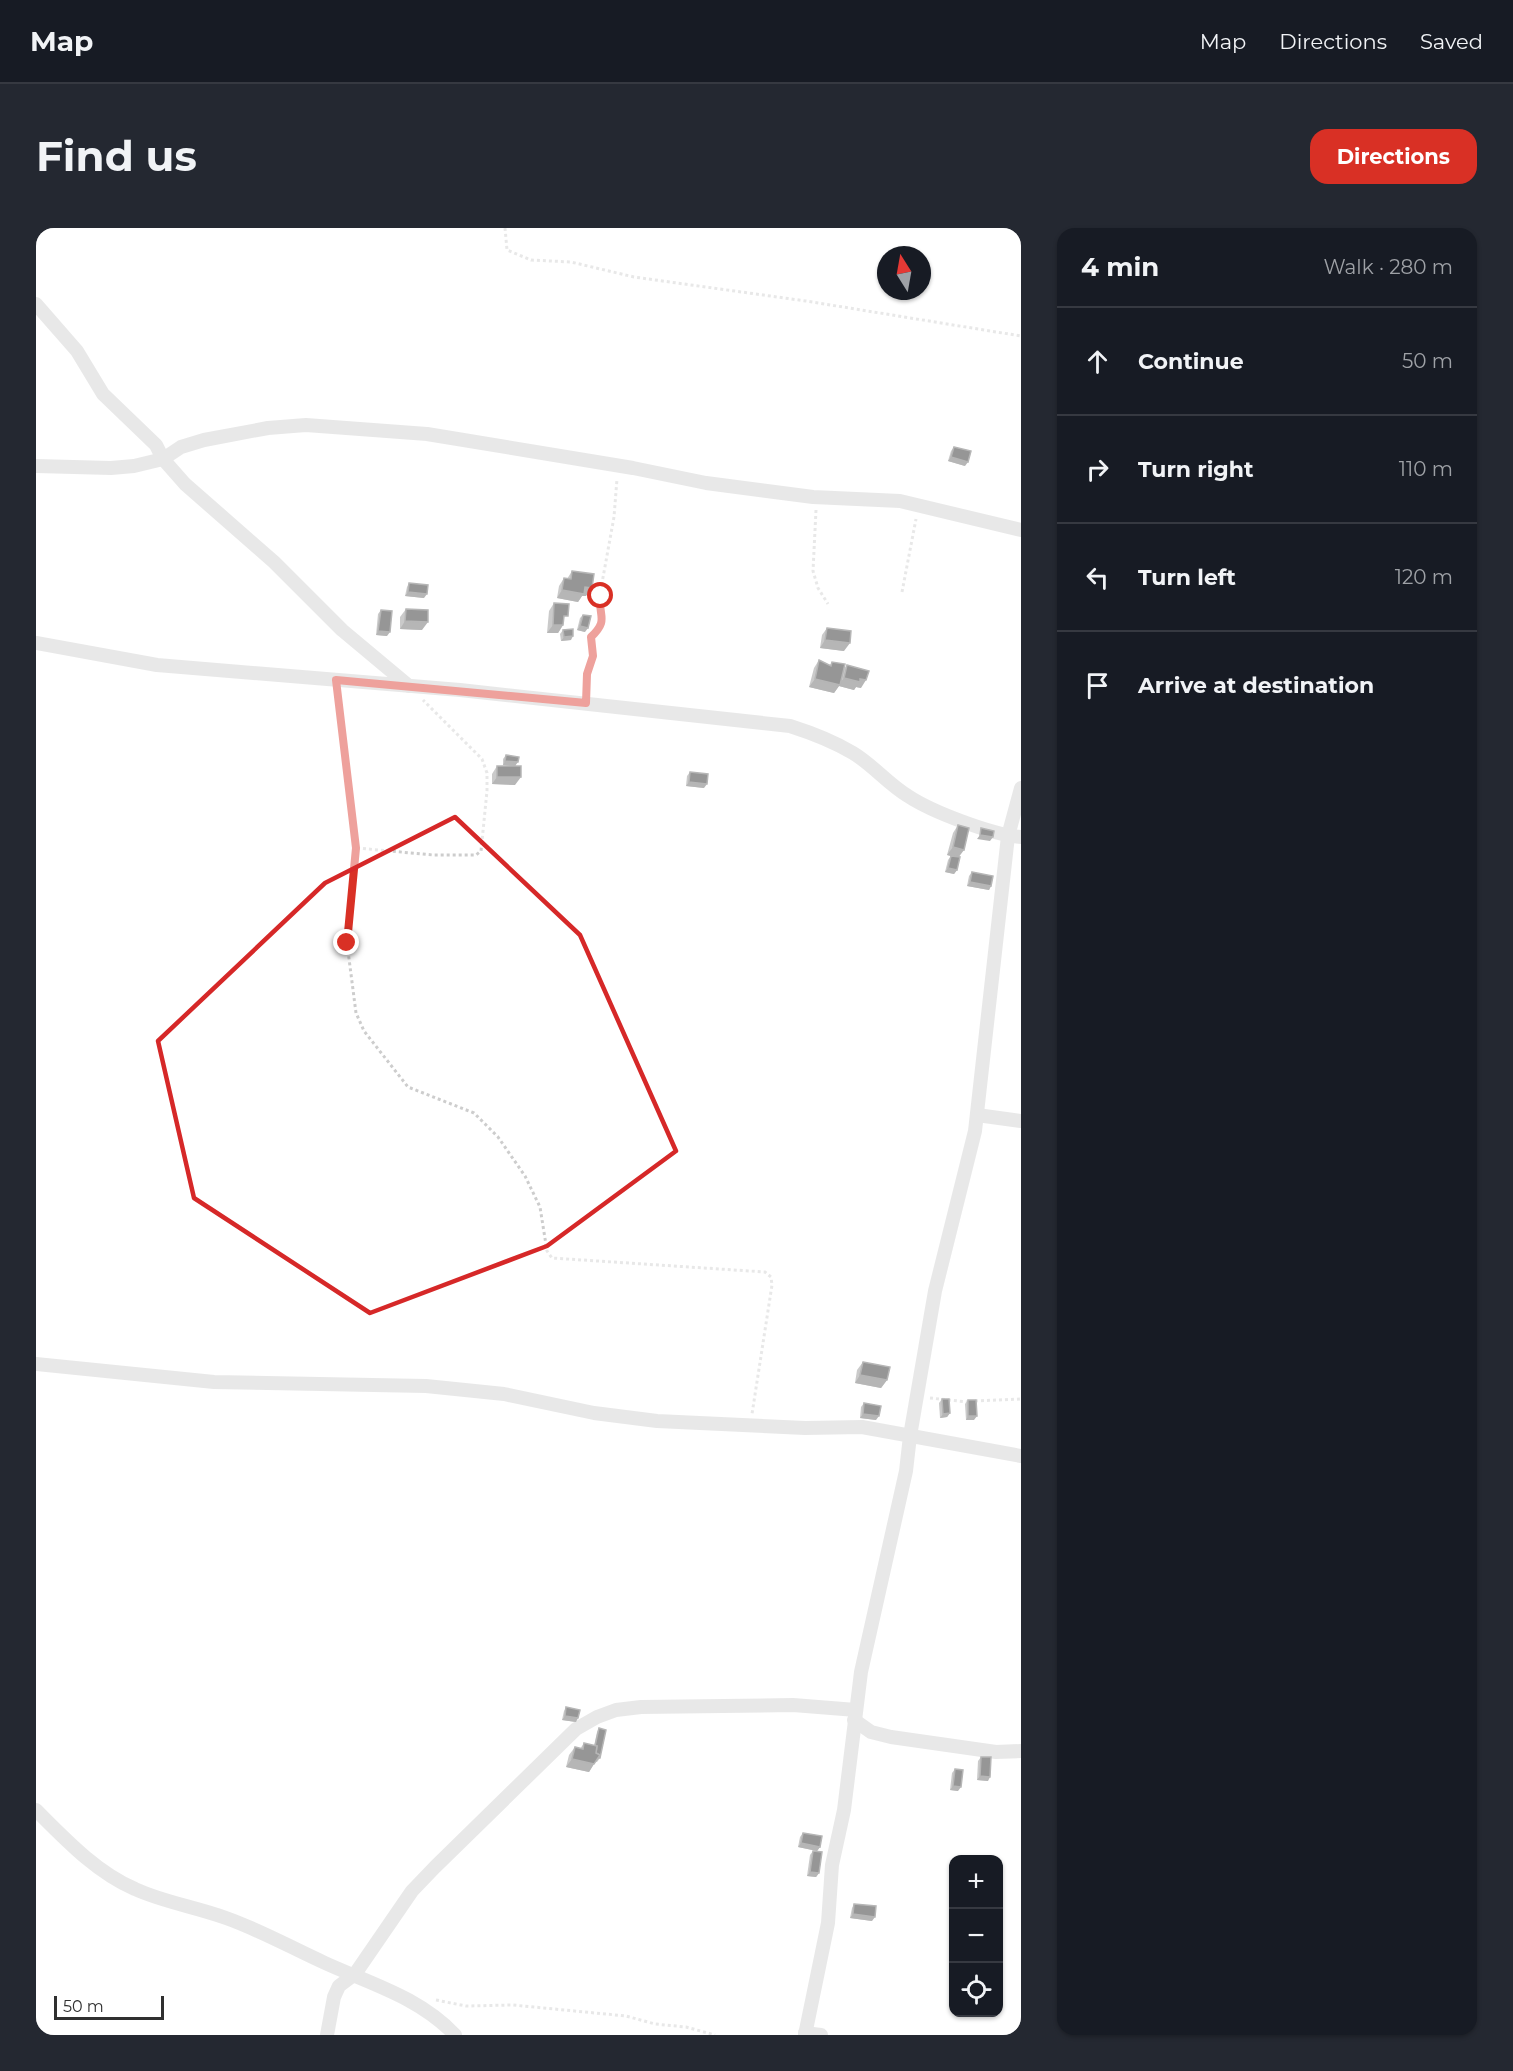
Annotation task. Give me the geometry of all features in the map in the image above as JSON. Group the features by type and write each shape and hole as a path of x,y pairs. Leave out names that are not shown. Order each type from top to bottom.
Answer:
{"street":[{"path":"36,304 77,351 103,394 156,445 163,459 196,495 274,562 315,605 409,686"},
{"path":"36,466 111,468 163,459 181,447 197,441 268,428 306,425 427,434 706,483 813,497 878,498 926,506 1021,530"},
{"path":"36,643 157,666 409,686 789,726 819,735 854,754 908,797 942,812 1014,837"},
{"path":"821,2035 805,2034 828,1923 832,1865 844,1810 861,1672 906,1471 909,1436 935,1291 977,1115 1021,789"},
{"path":"977,1115 1021,1122"},
{"path":"36,1364 214,1382 426,1386 504,1394 594,1413 657,1421 862,1426 1021,1456"},
{"path":"327,2035 334,1997 339,1986 355,1974 419,1883 482,1818 576,1730 597,1717 616,1710 685,1706 793,1705 855,1715 871,1732 891,1737 996,1752 1021,1751"},
{"path":"36,1810 98,1868 135,1889 227,1918 355,1974 407,1998 444,2024 455,2035"}],"path":[{"path":"504,228 507,250 531,260 572,262 644,278 806,301 1021,336"},
{"path":"586,703 587,674 593,656 591,637 602,627 603,622 598,604 614,517 618,466"},
{"path":"813,497 816,516 813,571 818,588 828,604"},
{"path":"902,592 916,519 926,506"},
{"path":"336,680 356,848 347,943 356,1013 364,1031 408,1087 474,1113 498,1137 525,1176 540,1207 547,1251 552,1258 765,1272 771,1277 772,1285 750,1425"},
{"path":"356,848 433,855 476,855 481,851 487,791 487,773 482,759 409,686"},
{"path":"917,1396 952,1402 1021,1399"},
{"path":"431,1999 466,2006 513,2005 627,2016 655,2024 686,2027 715,2035"}],"highlighted area":[{"path":"455,817 580,935 676,1151 547,1246 370,1313 194,1198 158,1041 325,883"}],"building":[{"path":"954,447 971,451 968,462 951,457"},
{"path":"572,571 594,574 592,588 585,587 584,594 562,590 564,578 571,579"},
{"path":"409,583 428,585 427,594 408,592"},
{"path":"554,603 569,604 568,616 564,616 563,625 553,625"},
{"path":"406,609 428,610 428,622 405,621"},
{"path":"381,610 392,611 390,632 378,631"},
{"path":"583,615 591,616 588,628 580,626"},
{"path":"827,628 851,631 850,643 825,640"},
{"path":"573,629 573,636 564,637 563,630"},
{"path":"819,660 831,666 832,662 845,664 840,685 815,679"},
{"path":"847,665 869,671 866,680 860,679 860,682 844,678"},
{"path":"506,755 519,757 518,762 505,761"},
{"path":"497,766 521,766 521,777 497,777"},
{"path":"690,772 708,774 707,784 689,782"},
{"path":"958,825 969,828 964,850 953,847"},
{"path":"981,828 994,831 993,837 980,835"},
{"path":"951,856 960,857 957,870 948,868"},
{"path":"972,872 993,876 991,886 970,882"},
{"path":"863,1362 890,1367 887,1380 860,1375"},
{"path":"942,1399 949,1399 950,1413 943,1414"},
{"path":"968,1400 976,1400 977,1416 968,1416"},
{"path":"864,1403 881,1406 879,1416 863,1414"},
{"path":"566,1707 580,1710 578,1718 565,1716"},
{"path":"599,1728 606,1730 600,1758 598,1758 600,1755 596,1753 597,1746 595,1746"},
{"path":"584,1743 597,1746 596,1753 600,1755 594,1764 572,1759 575,1747 583,1749"},
{"path":"981,1757 991,1757 990,1777 980,1776"},
{"path":"955,1769 963,1770 961,1787 953,1786"},
{"path":"803,1833 822,1836 820,1847 801,1843"},
{"path":"813,1851 822,1852 819,1873 810,1872"},
{"path":"854,1904 876,1906 875,1917 853,1914"}],"route":[{"path":"347,943 352,870 356,848 336,680 586,703 587,674 589,662 593,656 591,637 602,627 603,622 598,604 601,596"}]}
